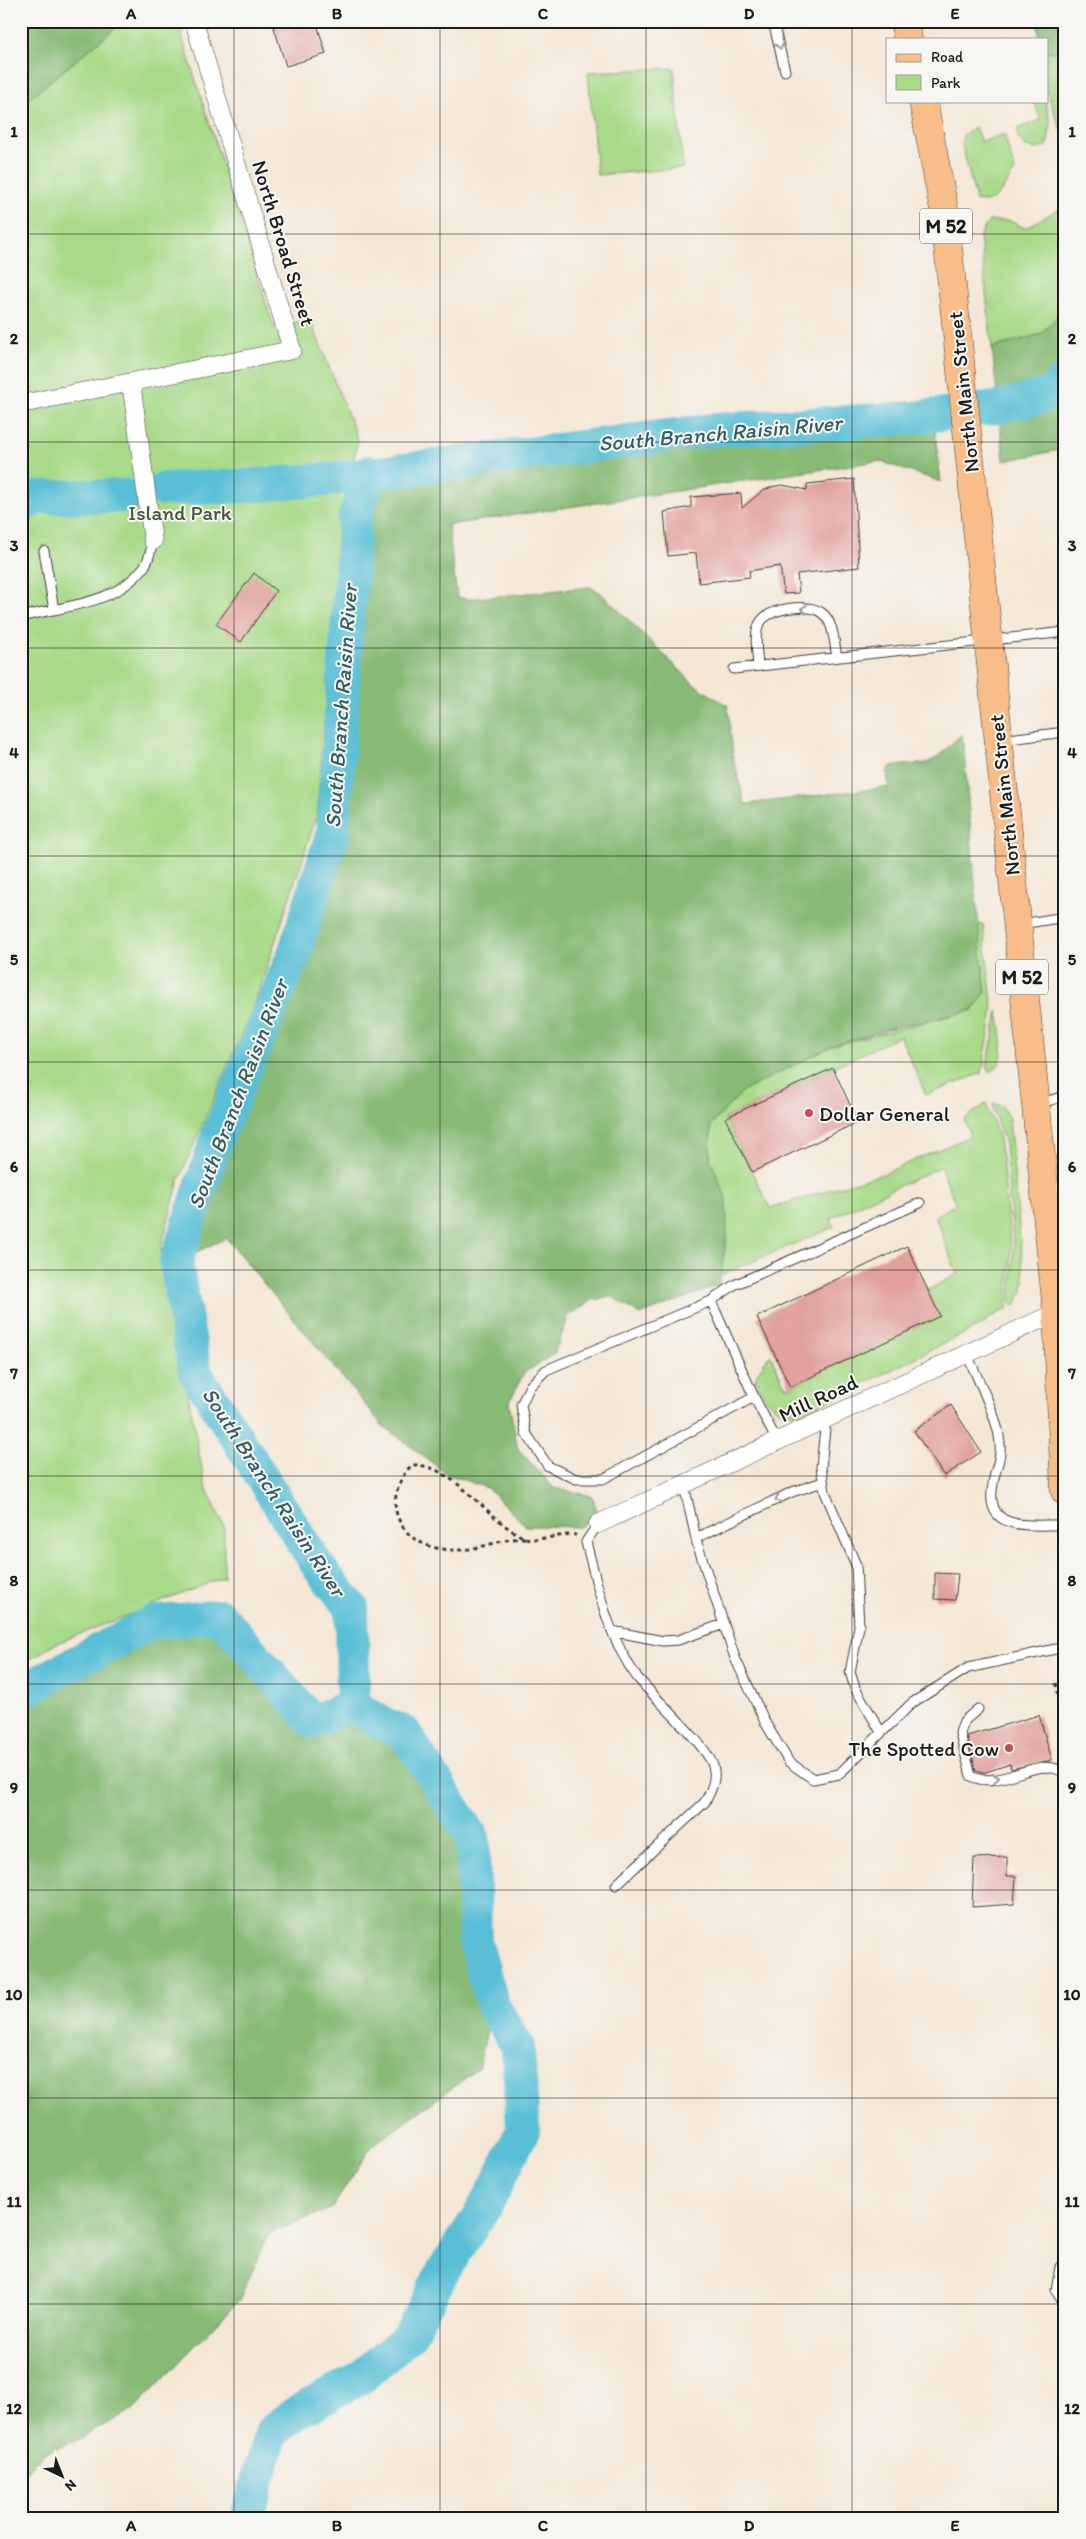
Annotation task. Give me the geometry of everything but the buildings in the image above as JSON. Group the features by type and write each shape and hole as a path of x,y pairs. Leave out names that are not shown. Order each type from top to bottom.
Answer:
{"main road":[{"path":"904,21 908,38"},
{"name":"North Main Street","path":"923,102 944,209 1036,1104 1055,1188 1057,1312 1065,1492"}],"street":[{"name":"North Broad Street","path":"21,404 292,350 194,21"},
{"path":"131,382 153,541"},
{"name":"Mill Road","path":"594,1531 684,1485 777,1441 1057,1312"}],"lane":[{"path":"773,21 785,71"},
{"path":"21,617 98,601 124,588 146,566 153,541"},
{"path":"44,551 54,610"},
{"path":"758,666 755,635 762,618 776,610 803,606 822,613 831,627 837,657"},
{"path":"734,669 988,639 1065,632"},
{"path":"998,741 1065,732"},
{"path":"1017,924 1065,917"},
{"path":"1036,1104 1065,1096"},
{"path":"754,1397 602,1479 576,1479 548,1466 526,1433 521,1405 530,1386 546,1370 711,1301 734,1284 920,1203"},
{"path":"711,1301 754,1397 777,1441"},
{"path":"967,1354 999,1434 1001,1459 993,1483 991,1502 995,1513 1008,1524 1065,1525"},
{"path":"826,1419 821,1467 825,1492 856,1565 859,1627 850,1672 855,1688 881,1732"},
{"path":"696,1538 792,1492 823,1482"},
{"path":"684,1485 696,1538 735,1658 766,1724 789,1762 814,1779 839,1774 912,1703 968,1668 1065,1648"},
{"path":"594,1531 586,1542 612,1631 636,1676 700,1745 713,1766 713,1788 705,1802 616,1885"},
{"path":"612,1631 663,1641 678,1640 724,1624"},
{"path":"978,1709 964,1721 960,1733 971,1776 979,1780 1010,1777 1044,1766 1058,1768 1065,1774"},
{"path":"1065,2262 1060,2267 1056,2290 1065,2304"}],"path":[{"path":"525,1538 497,1520 478,1500 426,1464 412,1465 404,1473 396,1494 396,1509 407,1532 420,1544 461,1550 509,1538 525,1538 557,1537 594,1531"},
{"path":"1056,1683 1065,1751"}],"green space":[{"path":"21,21 124,21 21,105"},
{"name":"Island Park","path":"124,21 177,21 274,327 310,319 358,440 340,517 317,815 256,1000 179,1180 161,1248 205,1485 224,1526 224,1577 55,1644 21,1665 21,105"},
{"path":"1033,21 1065,21 1065,46 1055,52 1048,52 1048,38 1039,38 1038,27"},
{"path":"1065,46 1065,141 1048,95 1048,52 1055,52"},
{"path":"674,68 683,168 597,175 588,72"},
{"path":"1034,102 1045,102 1051,124 1047,146 1037,149 1026,147 1018,137 1018,128 1041,120"},
{"path":"975,127 981,142 1004,134 1015,171 999,194 989,201 983,202 976,200 962,145 963,135"},
{"path":"1065,206 1065,308 1041,334 992,348 980,235 989,221 1010,221 1025,228"},
{"path":"1065,308 1065,449 1004,461 992,348 1041,334"},
{"path":"933,415 941,482 879,461 448,525 457,597 468,599 590,587 600,592 695,685 728,706 733,757 745,804 889,787 887,772 891,766 926,763 935,759 962,734 986,992 973,1010 889,1029 832,1046 743,1091 711,1125 710,1158 726,1198 727,1235 719,1285 640,1315 613,1297 592,1300 569,1316 554,1354 524,1373 509,1403 518,1449 554,1488 592,1496 598,1513 580,1527 526,1526 487,1488 447,1474 382,1425 226,1238 176,1262 218,1135 294,951 333,832 355,516 370,472 713,430"},
{"path":"977,924 983,924 993,1011 982,1073 926,1095 900,1036 725,1118 770,1208 883,1174 970,1136 964,1119 986,1104 998,1135 1002,1158 1011,1251 1007,1309 987,1319 985,1323 803,1414 786,1412 767,1400 755,1378 767,1358 771,1356 785,1386 790,1387 939,1316 928,1290 957,1274 935,1216 956,1204 940,1167 831,1218 834,1227 721,1275 727,1235 710,1158 711,1125 743,1091 832,1046 973,1010 986,992"},
{"path":"998,1011 1002,1036 1002,1054 996,1068 990,1072 987,1066"},
{"path":"993,1103 1002,1106 1009,1119 1024,1281 1023,1291 1014,1306 1010,1303 1014,1251 1005,1144 996,1119"},
{"path":"220,1616 313,1722 353,1705 382,1723 404,1732 473,1838 475,1941 493,2006 478,2069 372,2146 332,2208 268,2234 240,2299 133,2410 77,2440 46,2453 21,2476 21,1694 39,1682 150,1623"}],"waterway":[{"name":"South Branch Raisin River","path":"163,489 245,486 332,479 713,430 913,418 1000,407 1048,395 1065,381"},
{"name":"South Branch Raisin River","path":"353,1705 352,1608 320,1569 195,1372 176,1262 218,1135 295,951 333,832 355,516 370,472"},
{"name":"South Branch Raisin River","path":"21,505 40,497 126,496"},
{"name":"South Branch Raisin River","path":"21,1694 39,1682 150,1623 220,1616 313,1722 353,1705"},
{"name":"South Branch Raisin River","path":"247,2518 272,2431 301,2410 360,2378 409,2336 442,2273 489,2200 523,2130 518,2047 493,2006 475,1941 473,1838 404,1732 382,1723 353,1705"}],"place":[{"name":"Dollar General","path":"809,1113"},
{"name":"The Spotted Cow","path":"1009,1748"}]}
